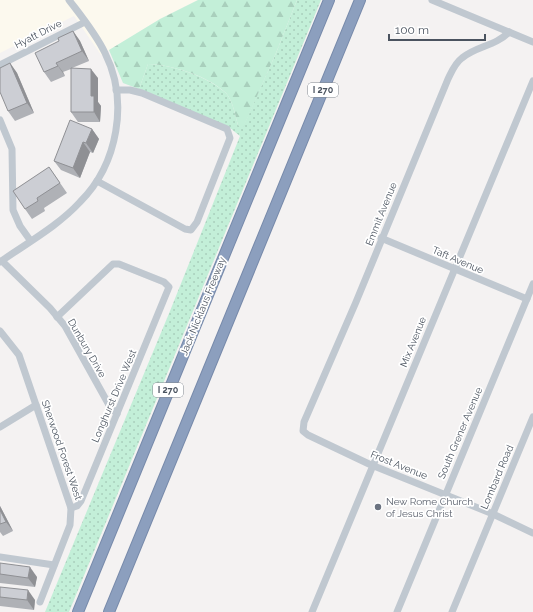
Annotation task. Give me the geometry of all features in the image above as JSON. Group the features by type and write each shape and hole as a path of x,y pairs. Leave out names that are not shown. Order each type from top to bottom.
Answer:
{"highway":[{"name":"Jack Nicklaus Freeway","path":"78,612 329,0"},
{"name":"I 270","path":"109,612 360,0"}],"street":[{"path":"1,261 71,211 90,192 108,161 116,131 118,103 113,73 105,53 69,0"},
{"path":"432,0 533,42"},
{"name":"Hyatt Drive","path":"0,65 85,22"},
{"name":"Emmit Avenue","path":"303,431 304,422 454,67 463,57 503,39 509,32"},
{"name":"Mix Avenue","path":"312,612 533,81"},
{"path":"97,181 185,229 192,230 195,227 230,138 227,129 142,93 130,90 116,90"},
{"path":"0,120 12,149 13,210 20,226 30,240"},
{"name":"Taft Avenue","path":"381,238 454,270 527,299"},
{"name":"Dunbury Drive","path":"1,261 65,326 108,405 117,414"},
{"name":"Longhurst Drive West","path":"57,317 114,264 119,264 164,282 169,287 81,501 77,506 71,508"},
{"name":"South Grener Avenue","path":"398,612 533,284"},
{"name":"Sherwood Forest West","path":"0,331 19,355 71,508 70,526 40,602"},
{"path":"0,426 36,404"},
{"name":"Lombard Road","path":"452,612 533,417"},
{"name":"Frost Avenue","path":"303,431 308,435 373,465 533,532"},
{"path":"0,557 54,565"}],"shaded area":[{"path":"0,0 198,0 160,19 101,55 74,16 0,53"}],"green space":[{"path":"198,0 297,0 276,53 243,128 238,125 232,104 226,93 210,81 190,72 148,64 139,89 123,83 109,50 160,19"},
{"path":"297,0 321,0 69,612 45,612 170,311 240,136 230,128 139,89 148,64 179,69 209,81 226,93 232,104 238,125 243,127 276,53"}],"building":[{"path":"73,31 82,51 56,63 58,66 44,72 35,53 59,41 58,38"},
{"path":"10,63 27,103 8,111 0,92 0,68"},
{"path":"71,68 91,69 91,96 94,96 94,112 71,112"},
{"path":"70,120 92,129 86,143 83,142 73,168 54,161"},
{"path":"49,167 60,183 37,198 38,201 25,209 13,191"},
{"path":"0,510 6,522 0,524"},
{"path":"0,563 30,567 28,578 0,574"},
{"path":"0,587 28,590 27,600 0,597"}],"place":[{"name":"New Rome Church of Jesus Christ","path":"378,507"}]}
